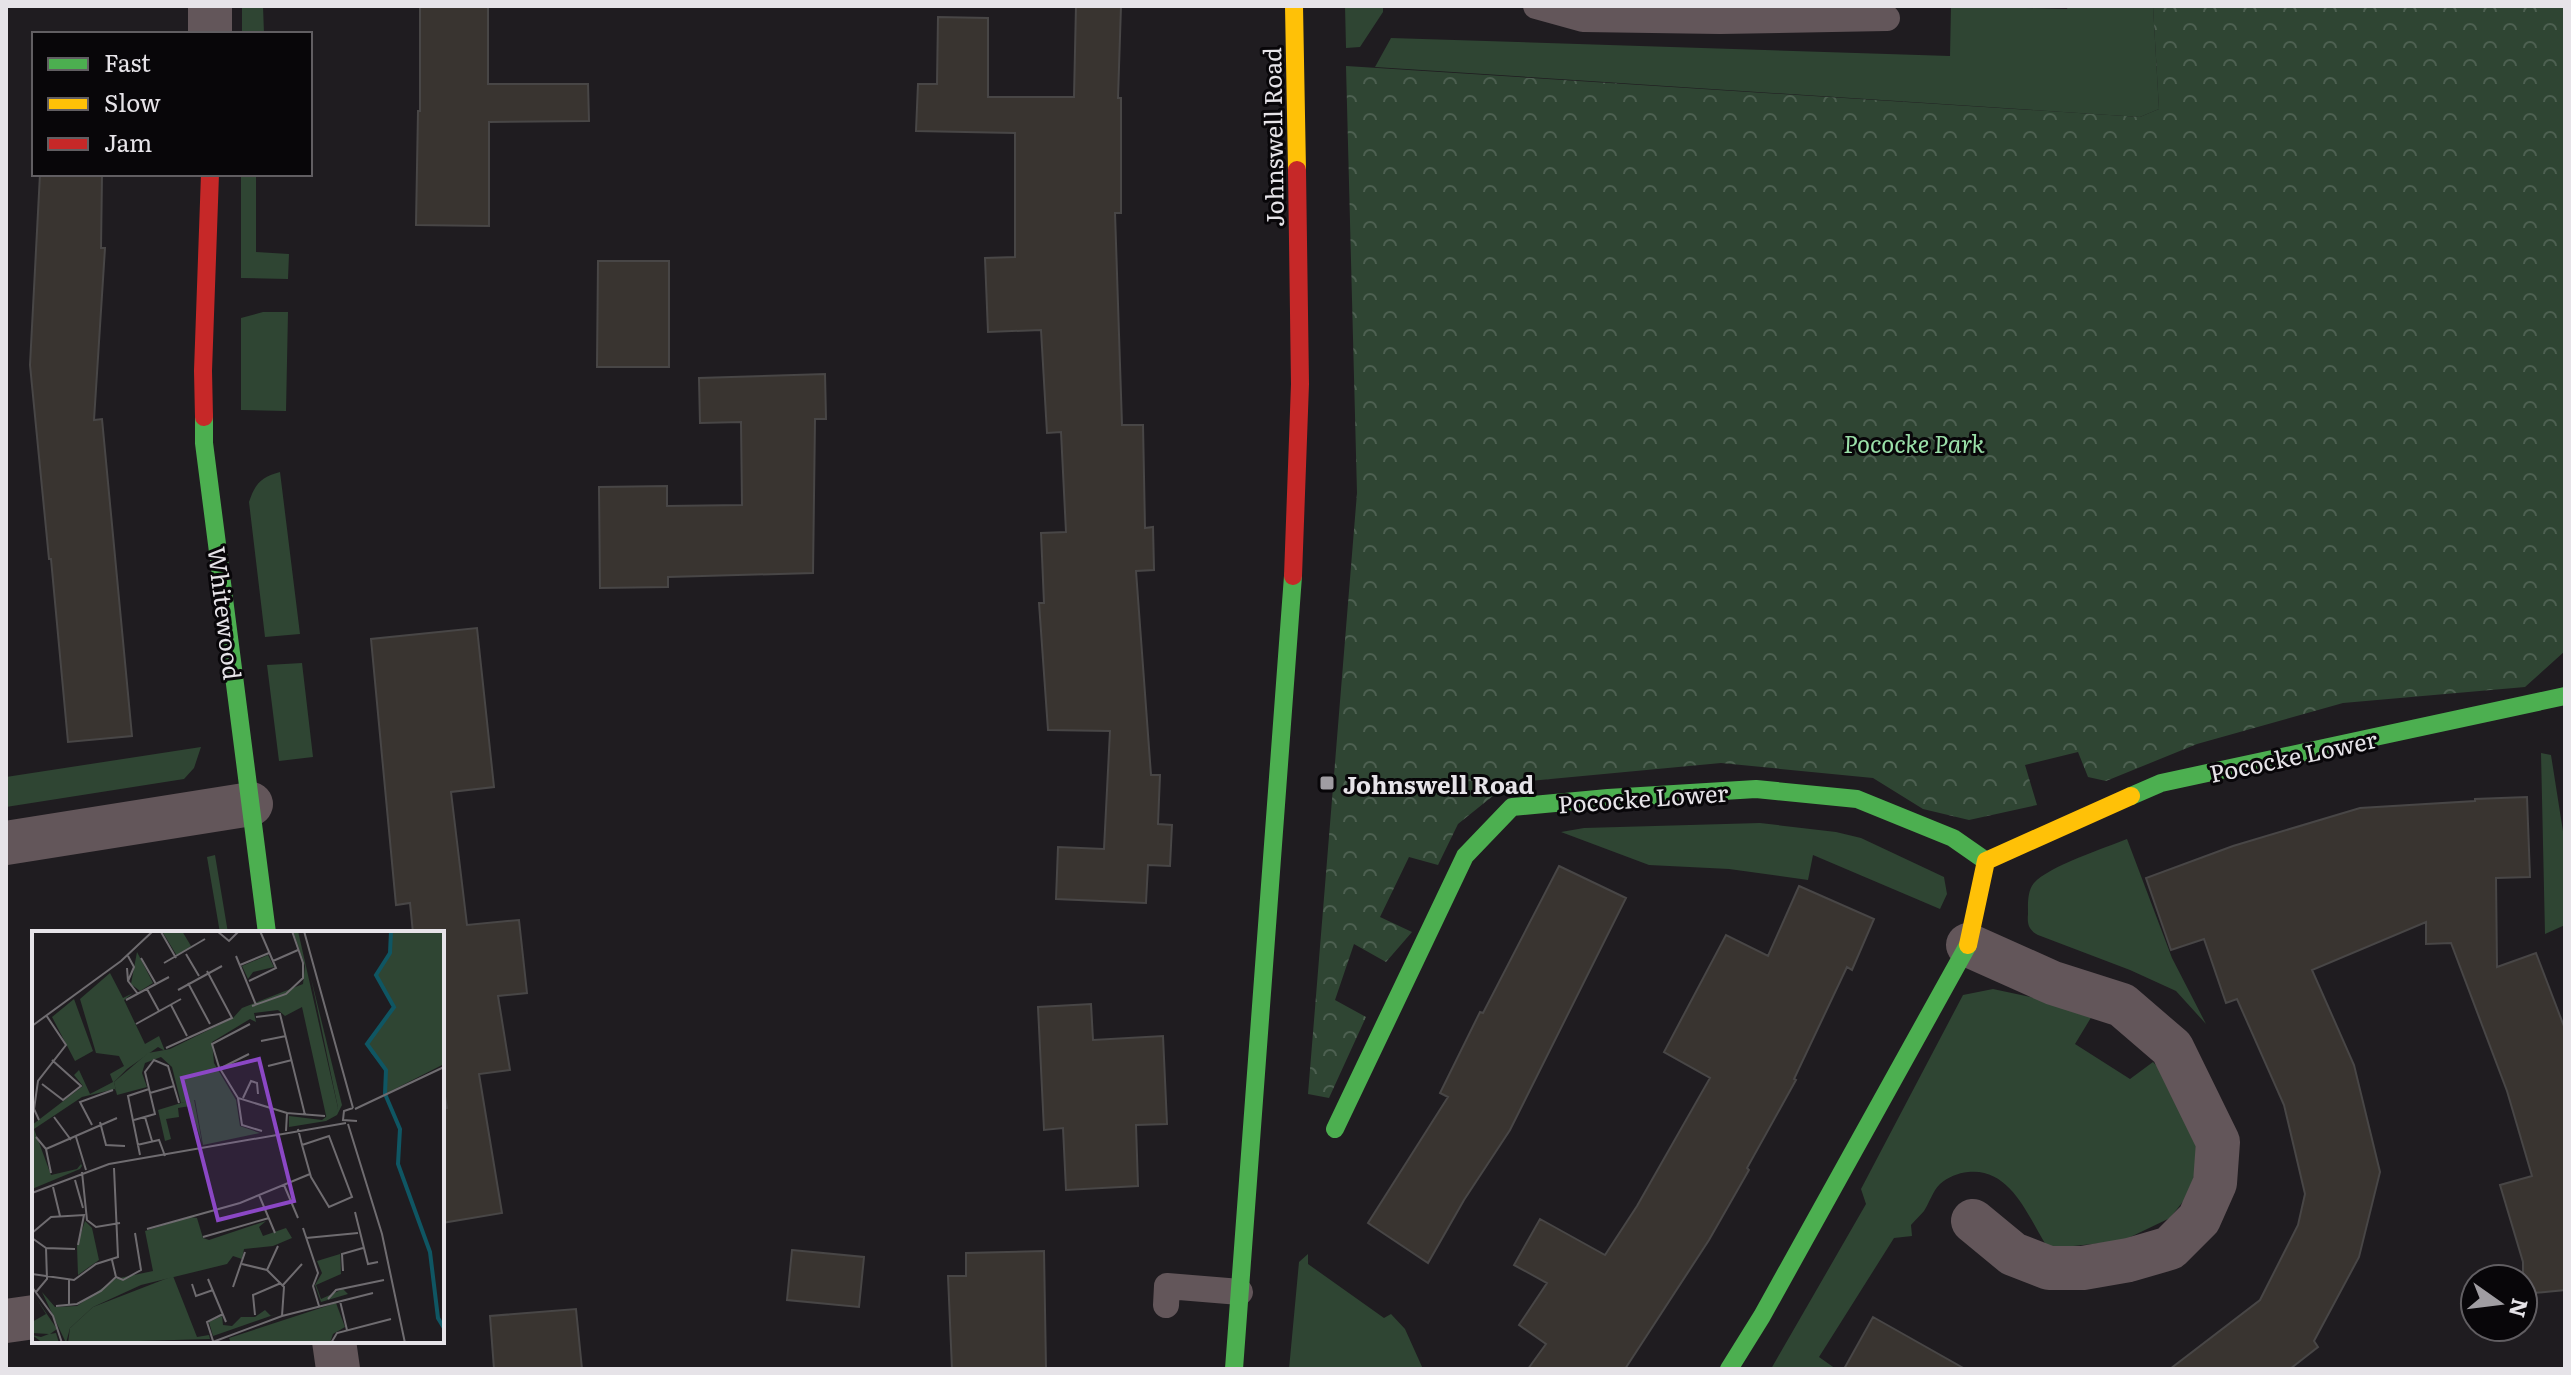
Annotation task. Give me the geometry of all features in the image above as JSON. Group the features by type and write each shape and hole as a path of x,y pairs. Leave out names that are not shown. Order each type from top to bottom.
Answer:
{"street":[{"path":"210,6 210,32"},
{"name":"Johnswell Road","path":"1234,1369 1293,585 1300,384 1294,6"},
{"name":"Whitewood","path":"210,176 203,371 204,443 267,931"},
{"name":"Pococke Lower","path":"1335,1129 1465,856 1512,807 1756,789 1857,799 1953,838 1986,861 2161,783 2565,696"},
{"path":"6,843 251,804"},
{"path":"1729,1369 1762,1316 1968,945 1986,861"},
{"path":"1968,945 2053,983 2122,1005 2172,1048 2218,1142 2215,1183 2199,1219 2170,1248 2129,1260 2083,1268 2049,1268 2013,1254 1973,1221"},
{"path":"6,1321 32,1317"},
{"path":"334,1343 338,1369"}],"lane":[{"path":"1536,6 1583,19 1720,21 1887,18"},
{"path":"1166,1305 1167,1286 1240,1292"}],"green space":[{"path":"242,6 263,6 264,32 242,32"},
{"path":"1345,6 1383,6 1383,12 1360,47 1346,48"},
{"path":"1951,6 2067,9 2068,6 2153,6 2159,109 2140,117 1375,67 1391,38 1950,56"},
{"name":"Pococke Park","path":"2153,6 2565,6 2565,651 2525,687 2343,703 2197,744 2106,781 2088,777 2078,752 2025,765 2037,805 1969,820 1923,809 1873,778 1721,763 1509,783 1458,824 1438,865 1409,857 1380,917 1412,932 1386,962 1354,944 1335,1000 1366,1017 1329,1098 1308,1094 1357,493 1346,66 2140,117 2159,109"},
{"path":"241,176 256,176 256,252 289,254 288,279 241,278"},
{"path":"263,312 288,312 286,411 241,410 241,318"},
{"path":"280,472 300,634 265,637 249,502 260,482"},
{"path":"302,663 313,757 279,761 267,665"},
{"path":"201,747 194,768 184,779 6,807 6,777"},
{"path":"2541,753 2551,755 2565,844 2565,925 2545,934"},
{"path":"1760,823 1861,838 1944,877 1947,894 1940,909 1813,855 1808,880 1729,869 1649,865 1561,832 1584,828"},
{"path":"2127,839 2172,958 2206,1024 2176,991 2038,935 2029,927 2028,898 2034,883 2064,864"},
{"path":"215,855 228,931 220,931 207,857"},
{"path":"1993,989 2095,1011 2075,1044 2130,1079 2153,1062 2189,1099 2197,1153 2192,1190 2170,1218 2122,1241 2054,1248 2046,1245 2016,1196 1995,1177 1968,1172 1953,1176 1937,1187 1924,1211 1911,1225 1912,1236 1894,1238 1819,1357 1836,1369 1771,1369 1866,1204 1861,1189 1963,995"},
{"path":"1308,1254 1308,1264 1384,1318 1391,1314 1405,1329 1423,1369 1289,1369 1299,1262"}],"building":[{"path":"420,6 488,6 488,84 588,84 589,121 489,122 489,226 416,225"},
{"path":"1076,6 1121,6 1118,98 1121,98 1121,213 1115,213 1122,425 1143,425 1145,528 1153,527 1154,570 1136,571 1151,775 1160,775 1158,824 1172,825 1170,866 1148,865 1146,903 1056,899 1058,847 1104,849 1110,731 1048,730 1039,603 1044,603 1041,533 1066,532 1061,432 1047,433 1041,330 988,332 985,258 1015,257 1015,133 916,131 918,84 937,84 938,17 988,18 988,97 1074,97"},
{"path":"40,176 102,176 101,248 105,248 94,420 102,419 132,736 68,742 30,365"},
{"path":"598,261 669,261 669,367 597,367"},
{"path":"825,374 826,419 815,419 813,573 668,577 668,587 600,588 599,487 667,486 667,506 742,505 741,422 700,423 699,378"},
{"path":"477,628 494,787 451,792 467,925 519,920 527,993 498,996 510,1070 479,1074 502,1213 444,1223 444,1109 447,1108 444,1091 444,931 413,931 410,903 396,905 371,639"},
{"path":"2527,797 2530,877 2496,878 2497,967 2536,953 2565,1029 2565,1290 2539,1292 2539,1263 2523,1263 2500,1185 2532,1176 2507,1091 2451,943 2426,944 2426,922 2312,970 2354,1065 2380,1172 2359,1257 2314,1341 2318,1347 2290,1369 2170,1369 2260,1300 2298,1225 2305,1194 2284,1105 2237,999 2226,1003 2204,939 2171,950 2146,878 2233,846 2360,808"},
{"path":"1559,866 1626,898 1510,1130 1464,1200 1428,1263 1368,1223 1448,1097 1440,1093"},
{"path":"1799,886 1874,919 1852,970 1847,967 1796,1080 1747,1168 1749,1170 1709,1240 1625,1369 1528,1369 1546,1344 1519,1325 1547,1283 1514,1265 1540,1219 1605,1255 1637,1206 1710,1078 1664,1052 1726,935 1768,956"},
{"path":"1091,1004 1093,1040 1163,1036 1167,1124 1136,1125 1138,1186 1066,1190 1063,1128 1044,1130 1038,1007"},
{"path":"792,1250 864,1257 859,1307 787,1300"},
{"path":"1044,1251 1046,1369 952,1369 948,1276 966,1276 966,1253"},
{"path":"576,1309 582,1369 494,1369 490,1316"},
{"path":"1873,1317 1965,1369 1844,1369"}],"traffic: fast":[{"path":"204,417 204,443 267,931"},
{"path":"1234,1369 1293,576"},
{"path":"2131,796 2161,783 2565,696"},
{"path":"1335,1129 1465,856 1512,807 1756,789 1857,799 1953,838 1986,861"},
{"path":"1729,1369 1762,1316 1968,945"}],"traffic: slow":[{"path":"1294,6 1297,170"},
{"path":"1968,945 1986,861 2131,796"}],"traffic: jam":[{"path":"1293,576 1300,384 1297,170"},
{"path":"204,417 210,176"}],"place":[{"name":"Johnswell Road","path":"1327,783"}]}
